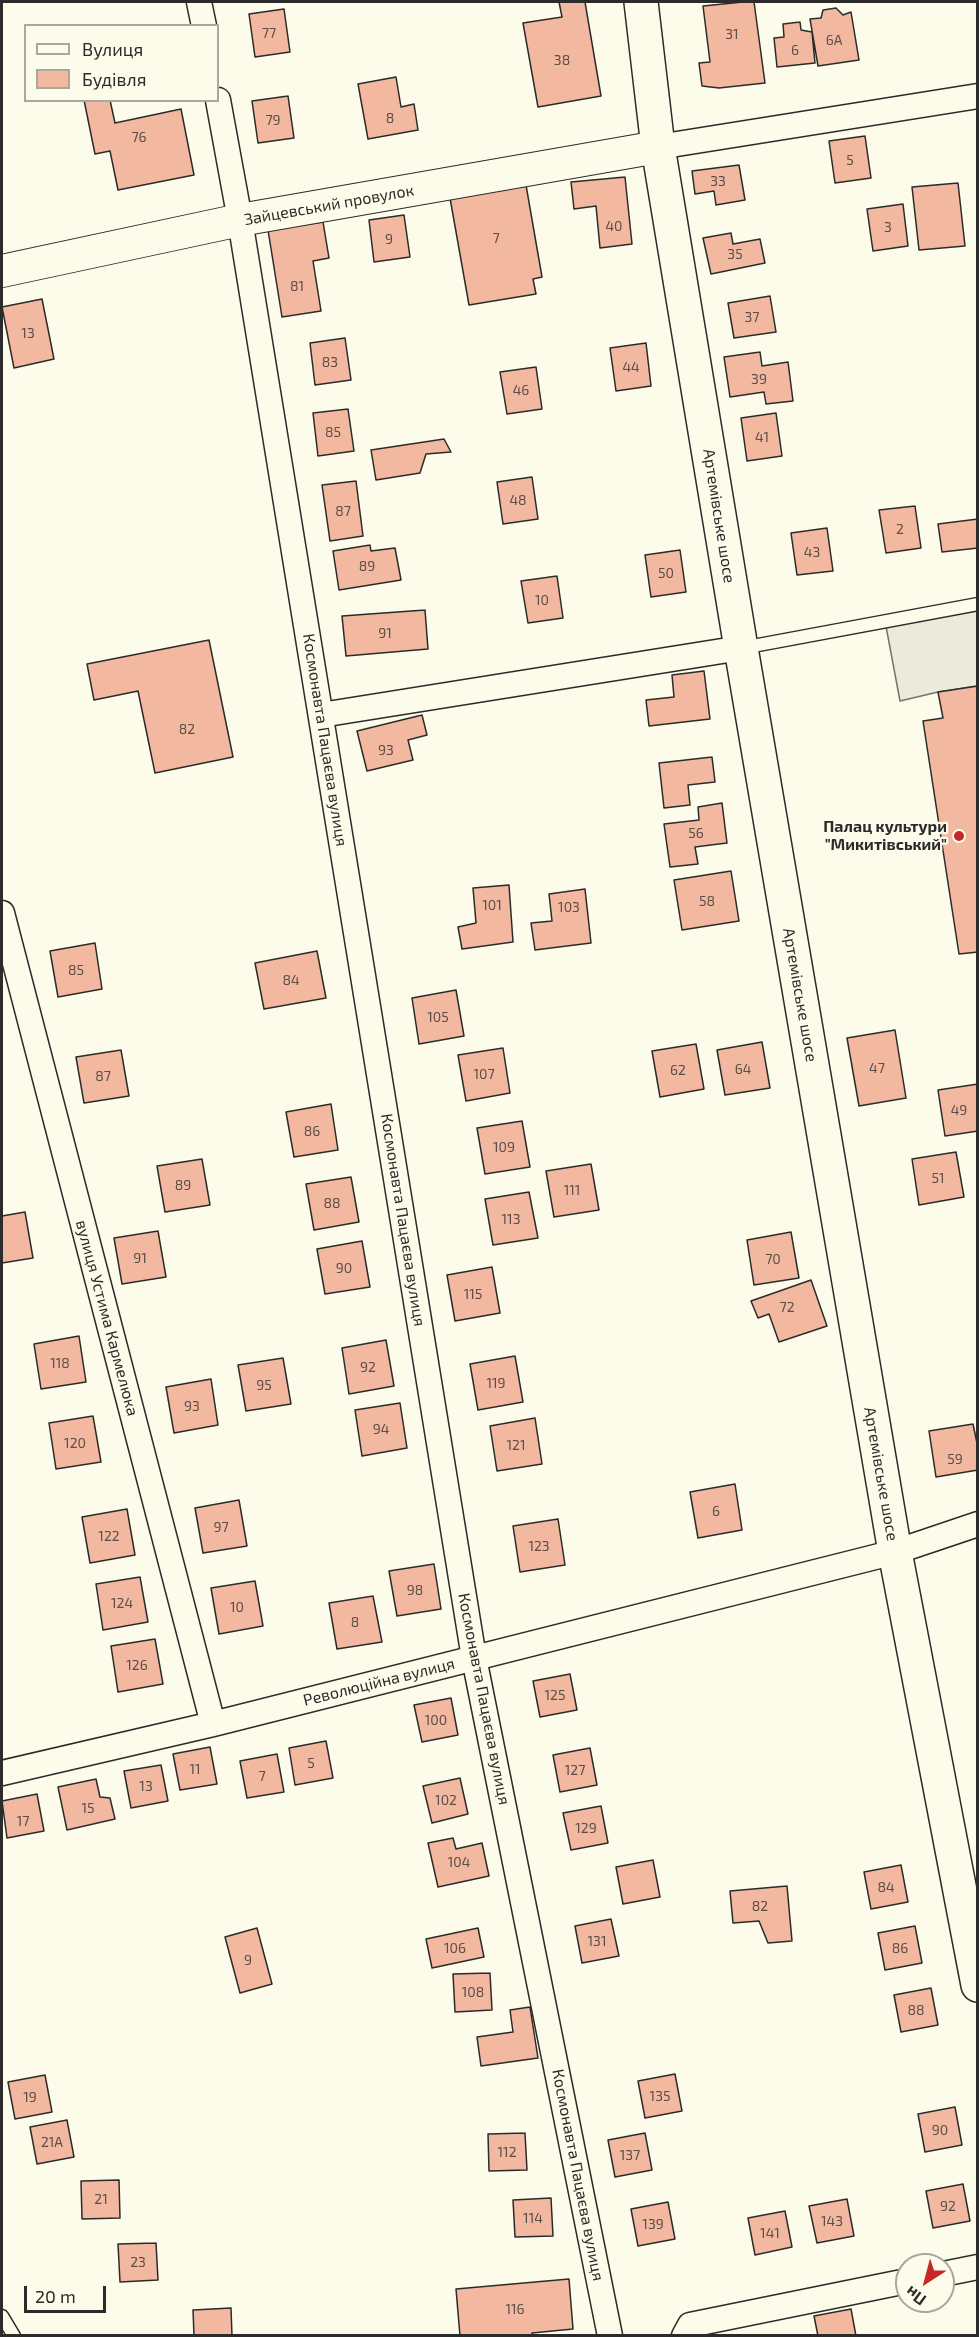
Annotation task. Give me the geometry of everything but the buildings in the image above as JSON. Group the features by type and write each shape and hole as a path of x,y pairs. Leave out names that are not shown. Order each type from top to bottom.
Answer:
{"main road":[{"name":"Артемівське шосе","path":"641,2 658,147 741,648 895,1552 978,1985"}],"street":[{"path":"199,2 204,24"},
{"path":"658,147 978,96"},
{"name":"Космонавта Пацаєва вулиця","path":"218,102 240,220 474,1658 610,2336"},
{"name":"Зайцевський провулок","path":"2,271 240,220 658,147"},
{"path":"321,715 741,648"},
{"name":"вулиця Устима Кармелюка","path":"2,912 213,1724"},
{"name":"Революційна вулиця","path":"2,1773 213,1724 895,1552 978,1524"},
{"path":"955,2272 978,2267"},
{"path":"684,2336 690,2325 895,2283"}],"lane":[{"path":"741,648 978,604"},
{"path":"2,2316 14,2336"}],"shaded area":[{"path":"977,604 977,686 900,701 885,621"}],"place":[{"name":"Палац культури \"Микитівський\"","path":"959,836"}]}
